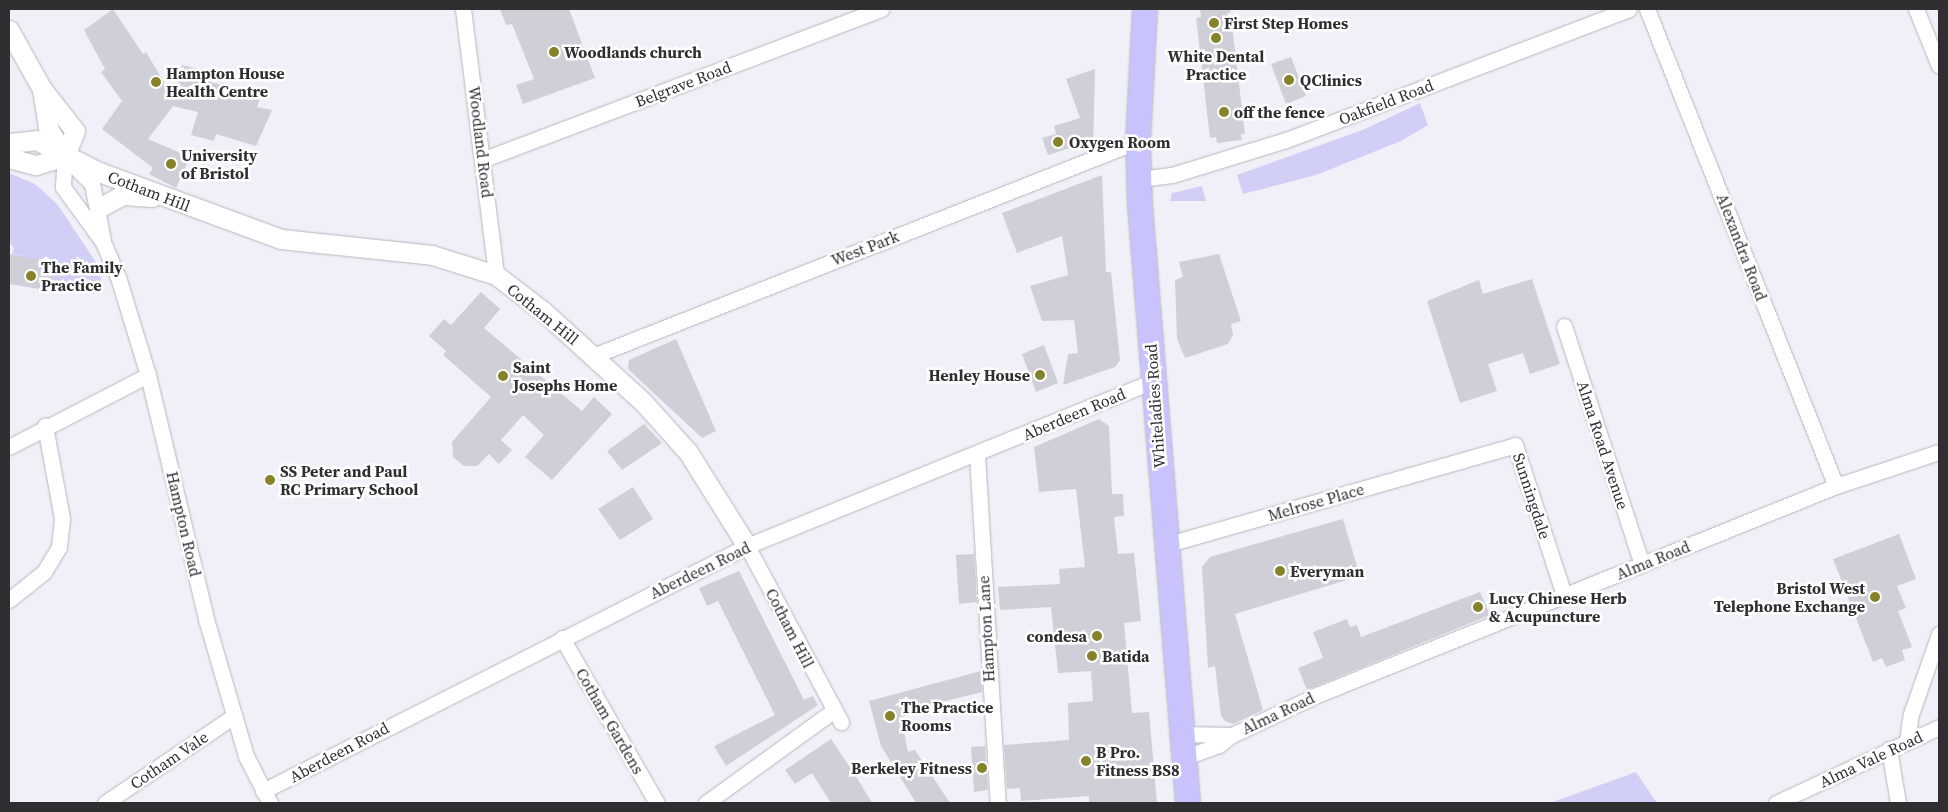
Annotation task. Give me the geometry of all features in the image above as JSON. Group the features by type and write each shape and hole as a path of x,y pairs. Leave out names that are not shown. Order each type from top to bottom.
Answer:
{"main road":[{"name":"Whiteladies Road","path":"1145,9 1138,142 1139,180 1152,381 1188,803"}],"street":[{"name":"Woodland Road","path":"463,9 484,159 496,276"},
{"name":"Belgrave Road","path":"484,159 882,9"},
{"name":"Oakfield Road","path":"1139,180 1172,175 1286,140 1628,9"},
{"name":"Alexandra Road","path":"1647,9 1836,486"},
{"path":"1916,9 1939,66"},
{"path":"9,30 42,89 75,131 65,156 36,165 9,158"},
{"name":"Cotham Hill","path":"9,143 36,140 65,156 173,201 281,239 432,256 496,276 593,356 644,402 688,452 747,546 837,716 706,803"},
{"name":"West Park","path":"593,356 1138,142"},
{"name":"Hampton Road","path":"65,156 92,184 99,208 103,242"},
{"name":"Hampton Road","path":"65,156 64,187 103,242 118,277 148,375 206,620 246,756 267,797"},
{"path":"99,208 122,195 173,201"},
{"name":"Alma Road Avenue","path":"1564,326 1642,564"},
{"path":"9,447 45,426 70,418 148,375"},
{"name":"Aberdeen Road","path":"267,797 562,638 747,546 977,454 1152,381"},
{"path":"9,600 44,572 59,547 62,518 45,426"},
{"name":"Sunningdale","path":"1467,458 1514,445 1564,595"},
{"name":"Alma Road","path":"1183,758 1219,745 1232,735 1317,695 1564,595 1836,486 1939,452"},
{"name":"Hampton Lane","path":"977,454 998,803"},
{"name":"Melrose Place","path":"1165,545 1467,458"},
{"path":"1907,741 1911,714 1939,634"},
{"name":"Cotham Gardens","path":"562,638 657,803"},
{"name":"Cotham Vale","path":"105,803 234,716"},
{"name":"Alma Vale Road","path":"1776,803 1890,748 1939,727"},
{"name":"Alma Road","path":"1181,734 1232,735"},
{"path":"1890,748 1898,803"}],"shaded area":[{"path":"1420,103 1428,125 1401,141 1316,175 1243,194 1237,175 1365,129"},
{"path":"9,173 35,184 58,205 97,264 103,287 73,293 51,291 55,267 33,259 20,261 21,256 12,254 14,248 9,242"},
{"path":"1202,186 1206,201 1170,201 1172,193"},
{"path":"1636,772 1657,803 1550,803"}],"building":[{"name":"Hampton House Health Centre","path":"113,9 143,54 146,52 174,99 182,65 209,72 207,81 261,96 257,107 272,110 256,146 216,134 214,141 191,135 198,112 173,106 148,139 190,157 176,188 149,174 153,168 102,129 122,101 101,72 105,69 84,30"},
{"name":"Woodlands church","path":"500,9 569,9 595,78 523,104 516,85 534,79 512,24 506,25"},
{"path":"1200,9 1230,9 1245,134 1241,134 1242,140 1217,143 1216,137 1210,138 1196,18 1201,17"},
{"name":"QClinics","path":"1291,57 1306,96 1286,104 1271,64"},
{"path":"1095,69 1093,149 1089,142 1048,155 1042,138 1056,134 1054,126 1080,118 1066,79"},
{"path":"1102,175 1106,272 1111,272 1120,360 1115,367 1063,385 1068,354 1078,353 1074,320 1042,321 1030,286 1068,275 1062,236 1017,253 1002,213"},
{"name":"The Family Practice","path":"9,254 45,261 44,264 55,267 51,291 9,284"},
{"path":"1219,254 1241,321 1231,324 1233,335 1228,344 1185,358 1177,339 1175,280 1183,277 1179,262"},
{"path":"1532,279 1560,364 1530,374 1523,353 1488,364 1497,391 1460,403 1427,301 1479,280 1483,294"},
{"name":"Saint Josephs Home","path":"481,292 500,309 484,328 582,411 594,397 612,414 552,480 525,457 544,435 523,415 501,440 512,450 499,464 489,454 477,466 464,466 453,457 452,442 491,397 443,355 446,351 429,336 444,319 451,325"},
{"path":"676,339 716,431 702,438 628,369 629,360"},
{"name":"Henley House","path":"1044,345 1058,383 1036,392 1022,354"},
{"path":"1099,419 1109,426 1112,494 1123,494 1124,516 1114,517 1118,554 1134,553 1141,621 1124,623 1132,713 1149,712 1157,803 1089,803 1089,796 1021,801 1020,788 1007,789 1004,745 1069,740 1068,703 1093,701 1091,671 1058,673 1051,607 1000,610 998,587 1060,584 1059,569 1085,567 1076,489 1039,492 1034,447"},
{"path":"644,424 662,443 622,470 607,451"},
{"path":"633,487 653,519 620,540 598,509"},
{"name":"Everyman","path":"1343,519 1360,576 1235,614 1263,710 1233,724 1225,721 1221,716 1215,666 1208,668 1202,567 1210,557"},
{"name":"Bristol West Telephone Exchange","path":"1899,534 1916,579 1897,586 1906,608 1898,611 1912,647 1902,650 1905,660 1886,667 1882,658 1873,662 1833,559"},
{"path":"974,554 977,602 959,604 956,555"},
{"path":"739,571 804,700 813,696 818,705 726,766 714,746 775,715 718,601 707,606 699,588"},
{"path":"1480,592 1490,615 1307,690 1298,668 1323,658 1313,632 1347,619 1350,627 1357,625 1361,637"},
{"path":"981,671 982,692 908,710 909,715 901,717 908,752 915,750 950,803 916,803 881,746 869,701"},
{"path":"831,739 872,803 831,803 812,773 795,784 785,770"},
{"name":"Berkeley Fitness","path":"985,746 988,790 974,792 971,747"}],"place":[{"name":"First Step Homes","path":"1214,23"},
{"name":"White Dental Practice","path":"1216,38"},
{"name":"Woodlands church","path":"554,52"},
{"name":"QClinics","path":"1289,80"},
{"name":"Hampton House Health Centre","path":"156,82"},
{"name":"off the fence","path":"1224,112"},
{"name":"Oxygen Room","path":"1058,142"},
{"name":"University of Bristol","path":"171,164"},
{"name":"The Family Practice","path":"31,276"},
{"name":"Henley House","path":"1040,375"},
{"name":"Saint Josephs Home","path":"503,376"},
{"name":"SS Peter and Paul RC Primary School","path":"270,480"},
{"name":"Everyman","path":"1280,571"},
{"name":"Bristol West Telephone Exchange","path":"1875,597"},
{"name":"Lucy Chinese Herb & Acupuncture","path":"1478,607"},
{"name":"condesa","path":"1097,636"},
{"name":"Batida","path":"1092,656"},
{"name":"The Practice Rooms","path":"890,716"},
{"name":"B Pro. Fitness BS8","path":"1086,761"},
{"name":"Berkeley Fitness","path":"982,768"}]}
